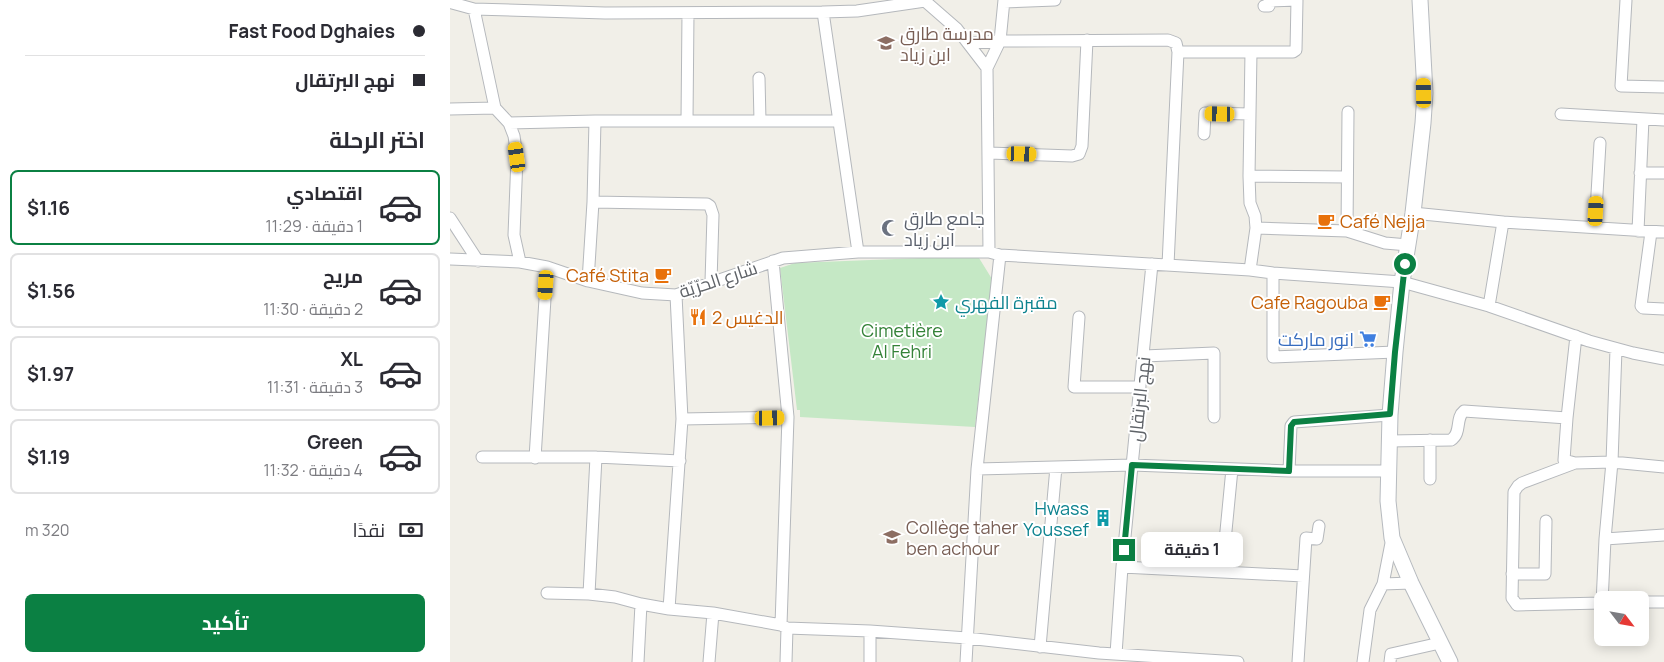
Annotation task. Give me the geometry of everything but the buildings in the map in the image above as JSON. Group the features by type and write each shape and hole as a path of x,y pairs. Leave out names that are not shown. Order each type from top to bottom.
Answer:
{"street":[{"path":"451,2 474,9 688,14 857,11 926,0 957,29 987,68"},
{"path":"966,662 977,468 994,253 987,68 1000,41 1004,1 1055,0"},
{"path":"1178,52 1293,52 1296,50 1297,0 1269,1 1269,6 1264,6"},
{"path":"1420,0 1424,93 1423,123 1413,213 1402,282 1395,352 1390,414 1388,501 1392,538 1411,583 1450,662"},
{"path":"1626,0 1621,86 1664,87"},
{"path":"474,9 495,108 509,123 514,136 517,157 514,234 520,262"},
{"path":"823,12 858,252"},
{"path":"687,120 688,14"},
{"path":"989,153 1072,156 1079,154 1082,146 1087,40"},
{"path":"968,43 1000,41 1171,40 1177,45 1168,265"},
{"path":"1250,52 1249,176 1250,203 1255,216 1256,228 1250,270"},
{"path":"759,78 760,121"},
{"path":"450,109 495,108"},
{"path":"1347,231 1348,112"},
{"path":"1204,134 1205,113 1250,114"},
{"path":"1561,114 1664,120"},
{"path":"1638,231 1643,119"},
{"path":"509,123 687,120 839,121"},
{"path":"588,281 593,202 595,121"},
{"path":"1595,228 1600,143"},
{"path":"1640,173 1664,173"},
{"path":"1249,176 1347,177"},
{"path":"593,202 707,204 710,206 713,215 711,282"},
{"path":"1413,213 1503,222 1664,232"},
{"path":"450,218 478,261"},
{"path":"1489,306 1503,222"},
{"path":"1256,228 1347,231 1385,243 1408,245"},
{"path":"1651,232 1641,306 1643,308 1664,309"},
{"name":"شارع الحرّيّة","path":"450,259 520,262 547,267 588,281 642,293 676,295 783,258 858,252 994,253 1402,282 1489,306 1616,349 1664,359"},
{"path":"773,261 788,417 784,627 786,662"},
{"name":"نهج البرتقال","path":"1116,654 1122,567 1152,264"},
{"path":"535,458 547,267"},
{"path":"1272,273 1273,356 1395,352"},
{"path":"669,608 682,419 676,295"},
{"path":"1079,317 1074,386 1140,387"},
{"path":"1576,336 1564,460 1574,463 1612,462 1664,467"},
{"path":"1603,591 1612,462 1616,349"},
{"path":"1144,356 1214,353 1214,417"},
{"path":"1389,440 1451,440 1457,432 1460,414 1464,411 1567,418"},
{"path":"1289,471 1291,426 1294,422 1390,414"},
{"path":"682,419 788,417"},
{"path":"1430,440 1430,479"},
{"path":"482,457 596,457 680,461"},
{"path":"589,594 596,457"},
{"path":"1574,463 1522,483 1514,492 1512,598 1517,604 1594,603"},
{"path":"977,468 1132,465 1289,471 1389,471"},
{"path":"1040,647 1056,467"},
{"path":"1222,572 1232,469"},
{"path":"1512,574 1545,574 1546,522"},
{"path":"1298,662 1306,538 1317,539 1319,526"},
{"path":"1605,539 1664,535"},
{"path":"1363,662 1370,610 1383,584 1392,538"},
{"path":"1122,567 1303,576"},
{"path":"1383,584 1411,583"},
{"path":"547,593 589,594 641,604 713,613 784,627 967,638 1040,647 1098,658 1116,654 1238,662"},
{"path":"1649,602 1664,602"},
{"path":"638,662 641,604"},
{"path":"709,662 713,613"},
{"path":"870,631 870,662"},
{"path":"1390,662 1390,654 1398,648 1440,643"}],"green space":[{"name":"Cimetière Al Fehri","path":"971,256 979,258 992,279 975,427 800,417 800,410 797,410 780,268 795,263"}],"place":[{"name":"مدرسة طارق ابن زياد","path":"886,43"},
{"name":"Café Nejja","path":"1326,221"},
{"name":"جامع طارق ابن زياد","path":"890,228"},
{"name":"Café Stita","path":"663,275"},
{"name":"مقبرة الفهري","path":"941,302"},
{"name":"Cafe Ragouba","path":"1382,302"},
{"name":"الدغيس 2","path":"698,317"},
{"name":"انور ماركت","path":"1368,339"},
{"name":"Hwass Youssef","path":"1103,518"},
{"name":"Collège taher ben achour","path":"892,537"}],"route":[{"path":"1124,550 1132,465 1289,471 1291,426 1294,422 1390,414 1405,264"}]}
